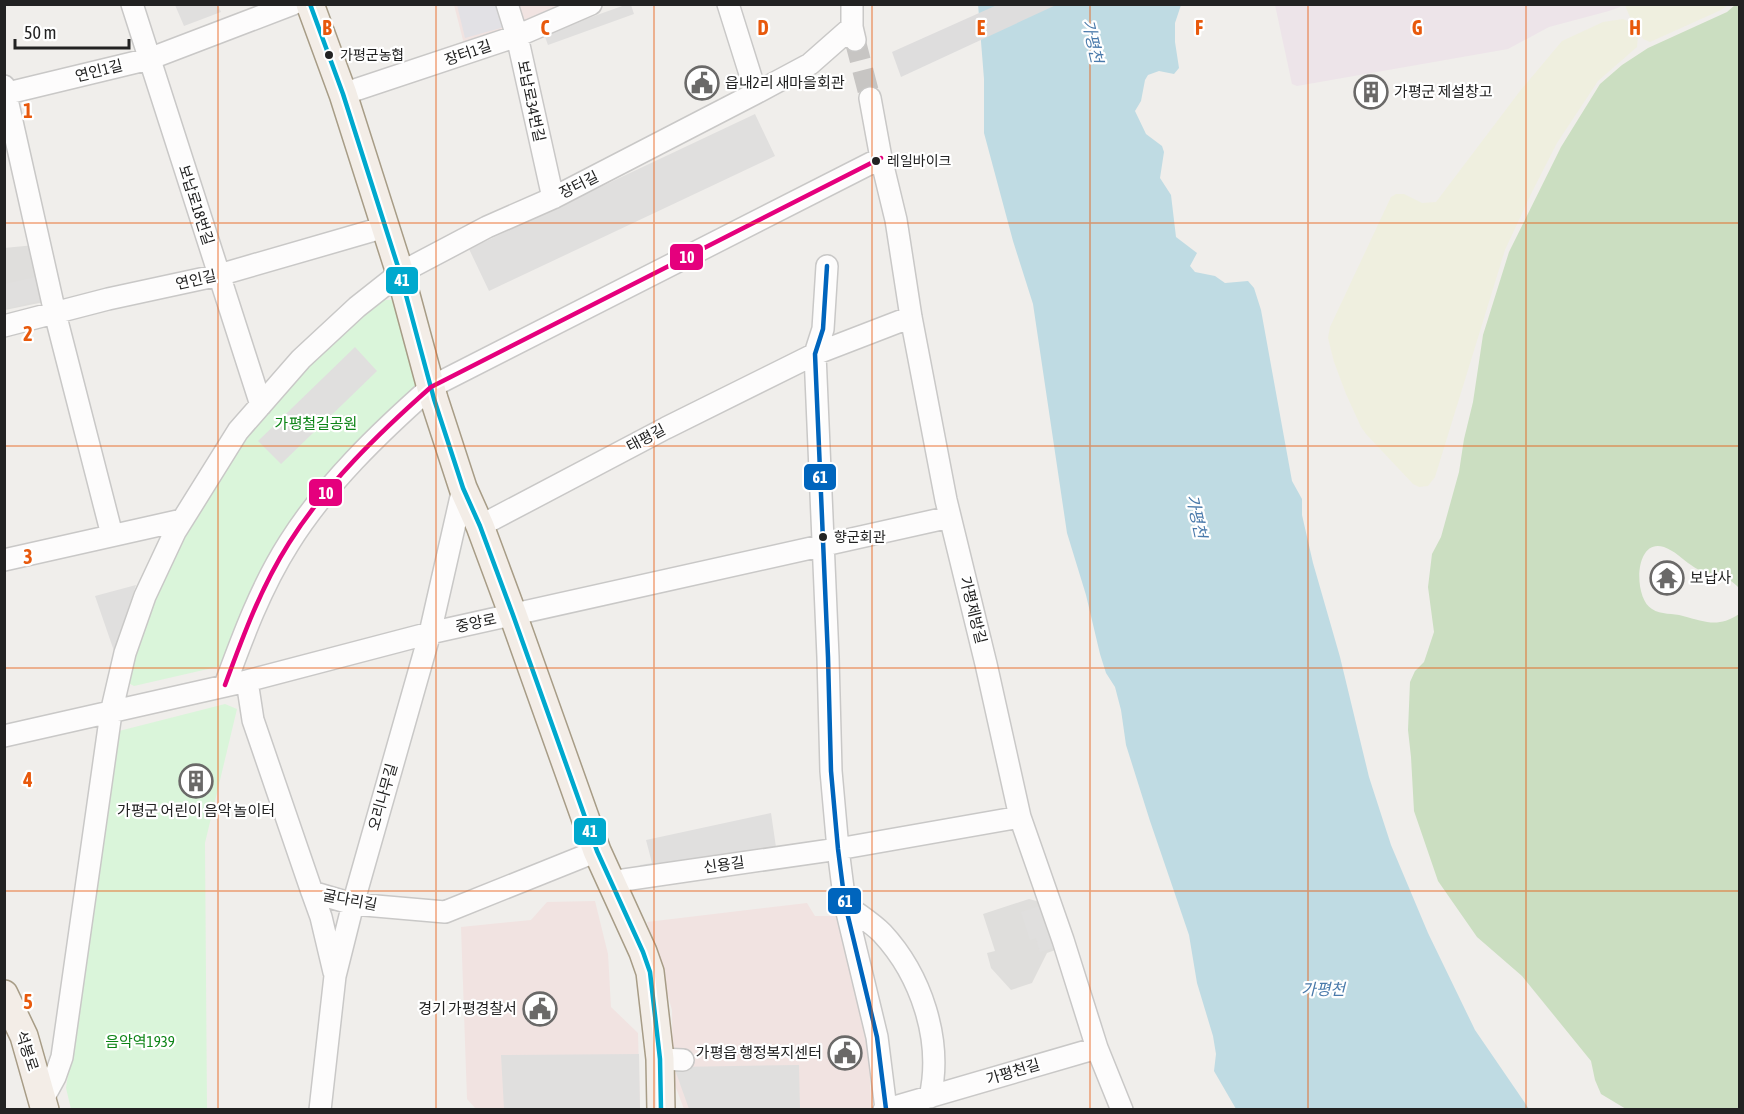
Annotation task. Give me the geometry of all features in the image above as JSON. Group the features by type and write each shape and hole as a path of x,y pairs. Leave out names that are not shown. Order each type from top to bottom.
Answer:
{"main road":[{"path":"310,4 343,94 400,273 431,387 463,488 480,526 513,615 597,851 650,972 672,1059 661,1110"},
{"name":"석봉로","path":"4,994 24,1036 44,1104"}],"street":[{"name":"보납로18번길","path":"132,4 261,405"},
{"name":"연인1길","path":"5,91 149,58 293,4"},
{"name":"보납로34번길","path":"507,4 517,36 553,198"},
{"name":"장터1길","path":"343,94 517,36 591,4"},
{"path":"728,4 756,93 810,64 854,33 852,4"},
{"path":"5,91 55,313 112,535"},
{"name":"장터길","path":"44,1104 62,1057 111,713 125,653 145,596 182,520 238,431 302,359 357,308 400,273 487,227 553,198 756,93"},
{"name":"가평제방길","path":"870,98 896,220 911,317 950,517 1020,816 1097,1048 1122,1110"},
{"path":"225,685 264,588 290,542 321,499 359,455 394,419 431,387 881,158"},
{"name":"연인길","path":"4,326 219,274 385,227"},
{"path":"827,266 823,329 815,354 831,771 838,849 845,904 871,922 904,963 928,1018 933,1073 930,1097"},
{"name":"태평길","path":"480,526 666,428 815,354 911,317"},
{"name":"오리나무길","path":"320,1110 335,976 352,904 430,633 463,488"},
{"name":"중앙로","path":"4,736 247,681 430,633 950,517"},
{"path":"4,560 182,520"},
{"name":"굴다리길","path":"247,681 253,720 312,892 352,904 445,912 597,851"},
{"name":"신용길","path":"610,882 838,849 1020,816"},
{"path":"312,892 321,917 335,976"},
{"name":"가평천길","path":"845,904 877,1037 885,1109 1097,1048"}],"shaded area":[{"path":"175,5 218,5 221,12 184,26"},
{"path":"454,5 572,5 464,44"},
{"path":"457,5 502,5 508,26 465,38"},
{"path":"625,5 631,5 634,14 548,45 544,34"},
{"path":"1275,5 1621,5 1609,11 1549,27 1508,49 1297,86 1292,84"},
{"path":"755,114 775,156 489,291 469,249"},
{"path":"35,245 49,301 5,310 4,248"},
{"path":"36,277 42,300 5,309 4,284"},
{"path":"355,347 377,371 281,464 258,441"},
{"path":"136,585 114,651 95,596"},
{"path":"771,813 777,854 642,872 640,865 652,863 646,840"},
{"path":"1029,899 1044,903 1058,949 1047,953 1032,983 1011,990 991,968 987,953 995,951 983,914"},
{"name":"경기 가평경찰서","path":"595,901 608,954 611,1007 638,1033 640,1109 476,1109 467,1099 461,927 531,920 547,902"},
{"name":"가평읍 행정복지센터","path":"807,903 815,916 836,916 863,992 868,1035 871,1108 840,1110 684,1109 673,1080 672,1010 647,922"},
{"path":"1043,905 1056,947 1040,952 1036,938 1030,940 1021,912"},
{"path":"639,1054 640,1109 504,1109 501,1055"},
{"path":"799,1065 800,1109 689,1109 674,1067"}],"green space":[{"path":"1625,4 1728,5 1650,42 1643,39"},
{"path":"1735,5 1740,5 1739,588 1721,576 1697,569 1664,547 1654,546 1642,559 1640,582 1646,603 1659,612 1712,623 1725,621 1739,614 1739,1109 1626,1109 1601,1094 1591,1061 1522,976 1477,937 1438,881 1414,811 1408,730 1410,682 1415,671 1424,662 1434,632 1428,587 1432,554 1441,537 1459,472 1483,335 1509,252 1561,147 1600,84 1622,65 1648,48 1727,12"},
{"path":"1623,19 1628,21 1638,36 1637,47 1598,81 1557,143 1530,196 1505,250 1435,477 1428,486 1419,487 1413,484 1361,427 1334,362 1328,338 1330,327 1391,197 1404,194 1422,203 1436,202 1520,91 1562,41 1603,22"},
{"name":"가평철길공원","path":"381,300 396,302 418,384 236,629 221,666 134,686 128,683 128,675 161,578 195,516 247,435 317,357"},
{"name":"음악역1939","path":"225,704 237,709 205,843 207,1109 71,1109 66,1088 119,731"}],"water":[{"name":"가평천","path":"978,4 1181,5 1175,23 1179,68 1174,74 1159,71 1148,75 1141,101 1135,111 1146,134 1162,146 1164,152 1160,178 1171,195 1176,237 1197,253 1190,266 1195,272 1215,276 1225,283 1248,281 1254,288 1261,310 1292,481 1302,499 1302,515 1313,563 1340,657 1369,777 1391,845 1428,933 1475,1030 1529,1109 1236,1109 1214,1071 1216,1054 1213,1036 1197,983 1189,935 1126,745 1115,687 1106,673 1100,654 1086,595 1067,533 1033,304 1013,241 984,133 984,79"}],"pier":[{"path":"997,5 1056,5 901,77 892,52"}],"tunnel":[{"path":"855,40 870,98"}],"transit line":[{"name":"41","path":"310,4 343,94 400,273 434,399 463,488 480,526 513,615 597,851 650,972 660,1059 661,1110"},
{"name":"10","path":"225,685 261,594 304,521 354,460 431,387 881,158"},
{"name":"61","path":"827,266 823,329 815,354 831,771 845,904 877,1037 886,1109"}],"place":[{"name":"가평군농협","path":"329,55"},
{"name":"읍내2리 새마을회관","path":"702,83"},
{"name":"가평군 제설창고","path":"1371,92"},
{"name":"레일바이크","path":"876,161"},
{"name":"향군회관","path":"823,537"},
{"name":"보납사","path":"1667,578"},
{"name":"가평군 어린이 음악 놀이터","path":"196,781"},
{"name":"경기 가평경찰서","path":"540,1009"},
{"name":"가평읍 행정복지센터","path":"845,1053"}]}
